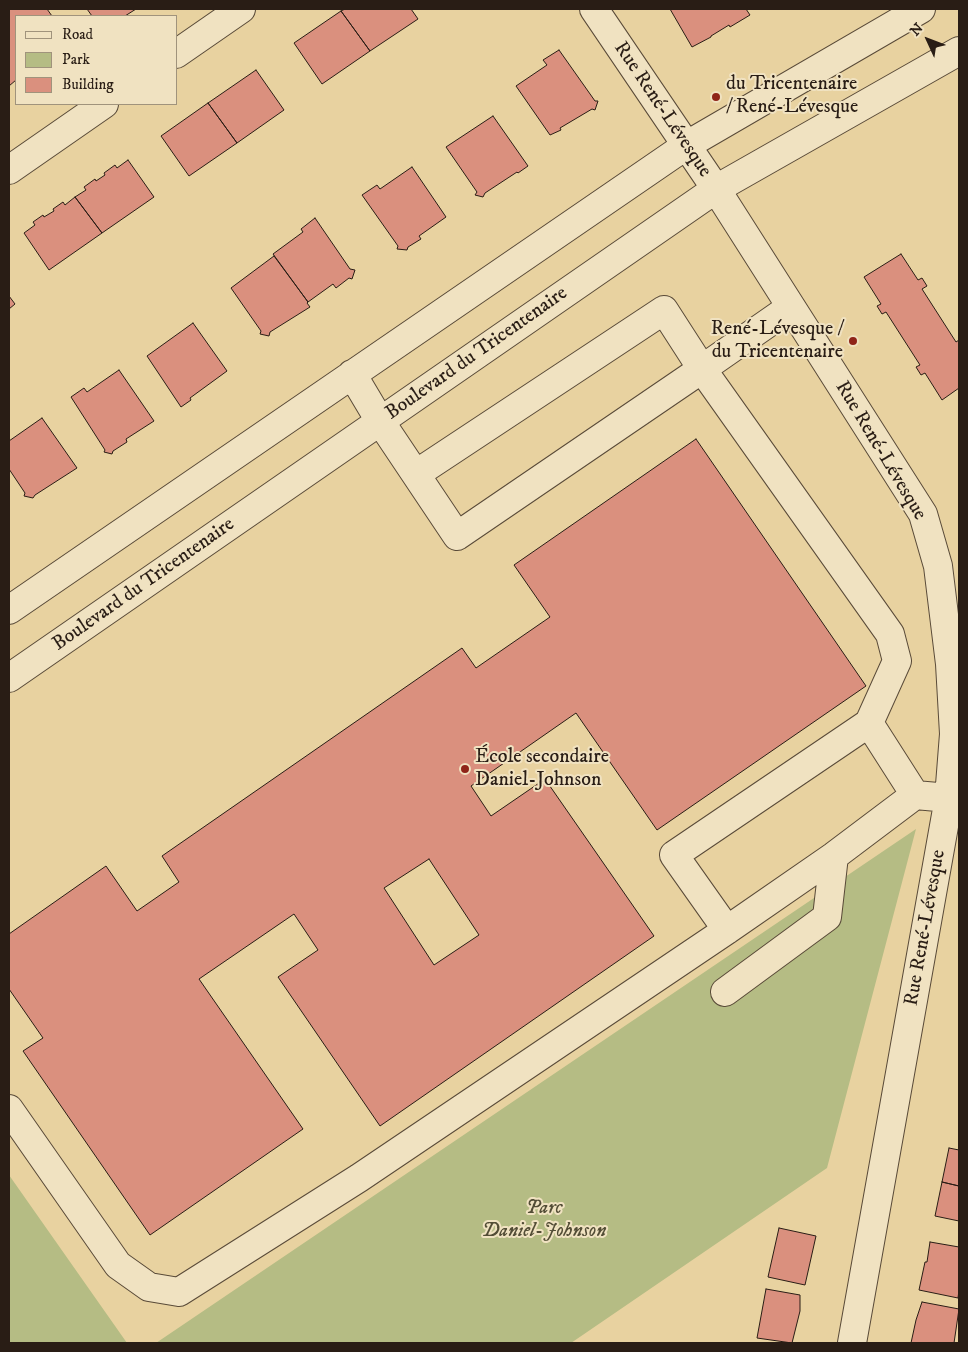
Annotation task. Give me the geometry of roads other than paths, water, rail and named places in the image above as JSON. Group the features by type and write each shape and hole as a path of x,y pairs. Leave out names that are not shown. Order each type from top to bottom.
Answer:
{"street":[{"path":"178,53 241,9"},
{"name":"Rue René-Lévesque","path":"594,9 716,189 923,514 938,566 950,664 954,734 948,798 852,1343"},
{"path":"9,610 687,145 921,9"},
{"name":"Boulevard du Tricentenaire","path":"9,678 716,189 959,51"},
{"path":"9,170 103,105"},
{"path":"352,374 380,421 457,536 791,307"},
{"path":"416,474 664,310 702,369 890,634 897,661 869,723 674,855 727,930"},
{"path":"869,723 916,795"},
{"path":"9,1109 118,1265 149,1287 179,1292 359,1178 727,930 834,856 916,795 948,798"},
{"path":"726,992 827,917 834,856"}],"place":[{"name":"du Tricentenaire / René-Lévesque","path":"716,97"},
{"name":"René-Lévesque / du Tricentenaire","path":"853,341"},
{"name":"École secondaire Daniel-Johnson","path":"465,769"}],"park label":[{"name":"Parc Daniel-Johnson","path":"544,1220"}]}
